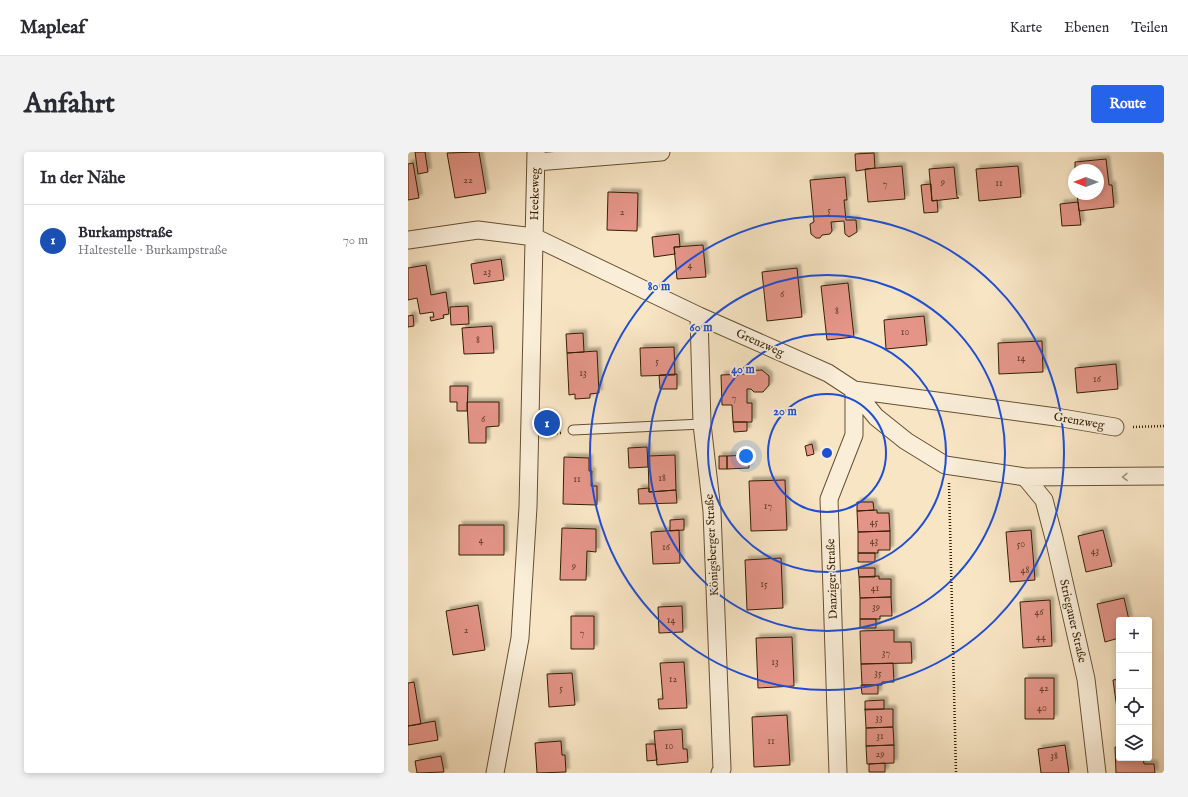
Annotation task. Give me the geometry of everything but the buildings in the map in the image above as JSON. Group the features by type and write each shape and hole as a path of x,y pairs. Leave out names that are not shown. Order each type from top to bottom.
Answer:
{"street":[{"path":"536,157 662,152"},
{"name":"Heekeweg","path":"495,773 520,638 528,507 536,157"},
{"name":"Grenzweg","path":"408,240 478,230 534,236 699,316 828,373 854,390 876,417 906,441 945,465 1025,477 1057,478 1164,476"},
{"name":"Königsberger Straße","path":"699,316 702,424 712,511 722,769 720,773"},
{"name":"Grenzweg","path":"854,390 1056,417 1114,427"},
{"name":"Danziger Straße","path":"838,773 829,499 854,435 854,390"},
{"name":"Striegauer Straße","path":"1025,477 1044,500 1054,538 1086,679 1097,773"}],"lane":[{"path":"573,430 702,424"}],"path":[{"path":"1114,427 1164,426"},
{"path":"550,434 556,434"},
{"path":"945,465 950,488 956,773"}],"place":[{"name":"Burkampstraße","path":"547,423"}]}
